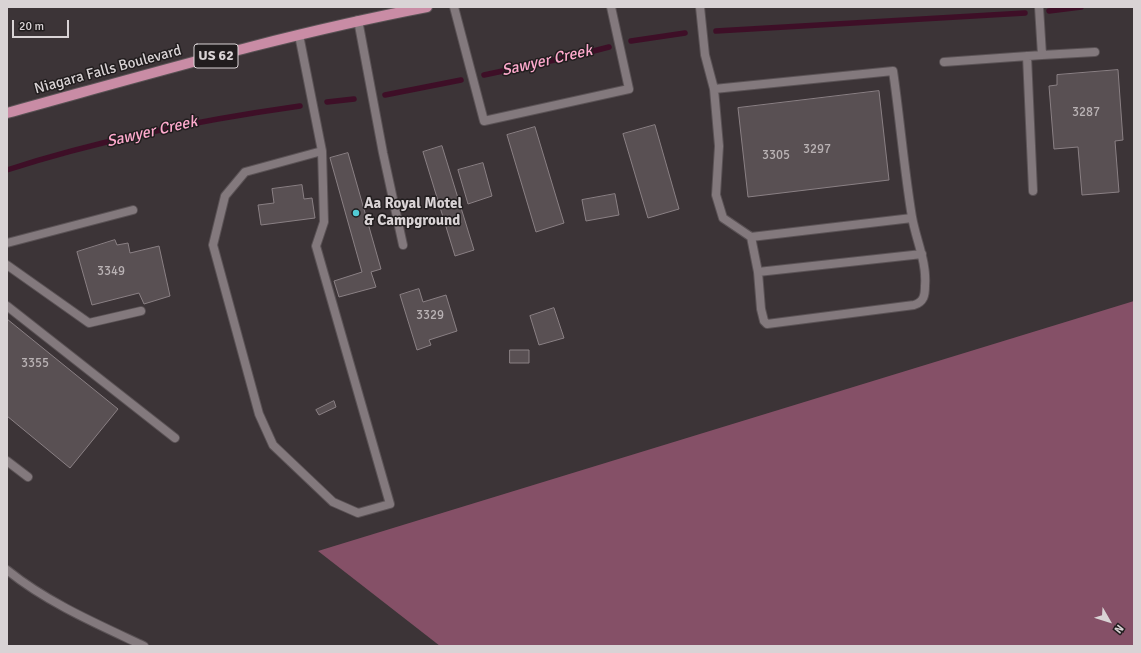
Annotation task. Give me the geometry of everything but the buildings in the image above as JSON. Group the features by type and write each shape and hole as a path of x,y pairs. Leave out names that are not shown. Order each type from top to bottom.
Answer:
{"main road":[{"name":"Niagara Falls Boulevard","path":"7,113 358,20 427,7"}],"lane":[{"path":"454,7 484,121 629,89 611,7"},
{"path":"700,7 705,55 714,89 719,146 716,195 722,218 751,237 912,218"},
{"path":"1040,7 1042,55"},
{"path":"358,20 383,153 404,246"},
{"path":"299,35 322,150 324,222 316,246 390,504 358,513 333,502 273,445 259,414 213,245 225,196 245,172 322,150"},
{"path":"944,62 1095,52"},
{"path":"1027,56 1033,191"},
{"path":"714,89 893,71 912,218 922,254 926,284 925,295 918,304 769,324 764,321 761,309 758,272 751,237"},
{"path":"7,243 133,210"},
{"path":"758,272 922,254"},
{"path":"7,264 89,323 141,312"},
{"path":"7,306 175,438"},
{"path":"7,461 28,477"},
{"path":"7,570 20,580 69,610 144,646"}],"shaded area":[{"path":"1134,301 1134,646 440,646 318,551"}],"waterway":[{"name":"Sawyer Creek","path":"1049,11 1081,7"},
{"path":"716,31 1025,13"},
{"name":"Sawyer Creek","path":"631,41 685,33"},
{"name":"Sawyer Creek","path":"484,75 609,47"},
{"name":"Sawyer Creek","path":"385,95 461,80"},
{"name":"Sawyer Creek","path":"327,102 354,99"},
{"name":"Sawyer Creek","path":"7,170 115,140 189,124 300,106"}],"place":[{"name":"Aa Royal Motel & Campground","path":"356,213"}]}
